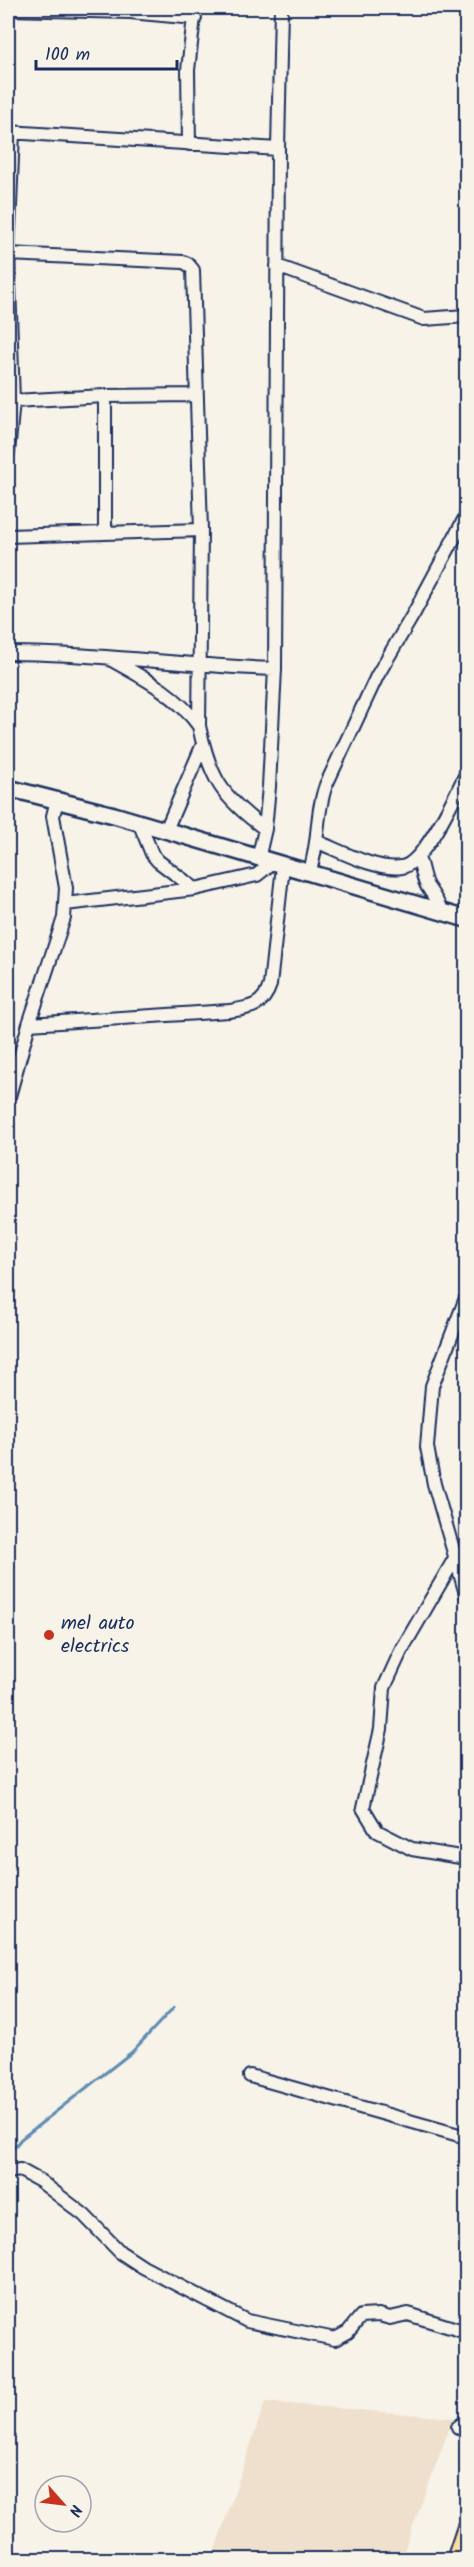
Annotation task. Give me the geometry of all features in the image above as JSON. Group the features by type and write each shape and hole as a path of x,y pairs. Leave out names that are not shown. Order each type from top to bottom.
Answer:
{"main road":[{"path":"456,2559 466,2530"}],"street":[{"path":"29,1024 229,1011 257,1005 266,996 270,985 271,862 265,829 275,669 281,8"},
{"path":"8,9 195,13 188,70 189,144"},
{"path":"8,453 13,401 8,254 10,132 278,149"},
{"path":"8,254 183,262 190,265 194,273 201,530 199,726 218,785 236,808 265,829"},
{"path":"277,266 424,319 466,316"},
{"path":"13,401 105,396 197,395"},
{"path":"105,396 105,531"},
{"path":"309,873 318,842 321,798 351,729 377,676 466,516"},
{"path":"8,536 105,531 201,530"},
{"path":"8,653 106,657 200,666 275,669"},
{"path":"106,657 166,692 189,712 199,726"},
{"path":"166,830 203,744"},
{"path":"318,842 349,855 384,866 400,868 418,858 466,774"},
{"path":"8,788 139,822 466,919"},
{"path":"8,1100 38,993 61,932 65,904 63,864 53,816 57,800"},
{"path":"139,822 158,861 195,889"},
{"path":"418,858 424,871 426,885 436,896 442,912"},
{"path":"65,904 195,889 257,874 271,862"},
{"path":"466,1298 432,1386 427,1447 434,1484 466,1594"},
{"path":"455,1558 401,1651 384,1688 381,1729 363,1808 377,1831 412,1849 466,1858"},
{"path":"250,2076 466,2137"},
{"path":"8,2172 20,2170 40,2181 84,2215 120,2252 143,2267 258,2325 335,2339 348,2332 361,2316 379,2315 390,2318 408,2314 466,2332"}],"shaded area":[{"path":"265,2402 453,2418 401,2559 212,2559"}],"waterway":[{"path":"8,2155 21,2139 132,2052 174,2007"}],"place":[{"name":"mel auto electrics","path":"49,1635"}]}
